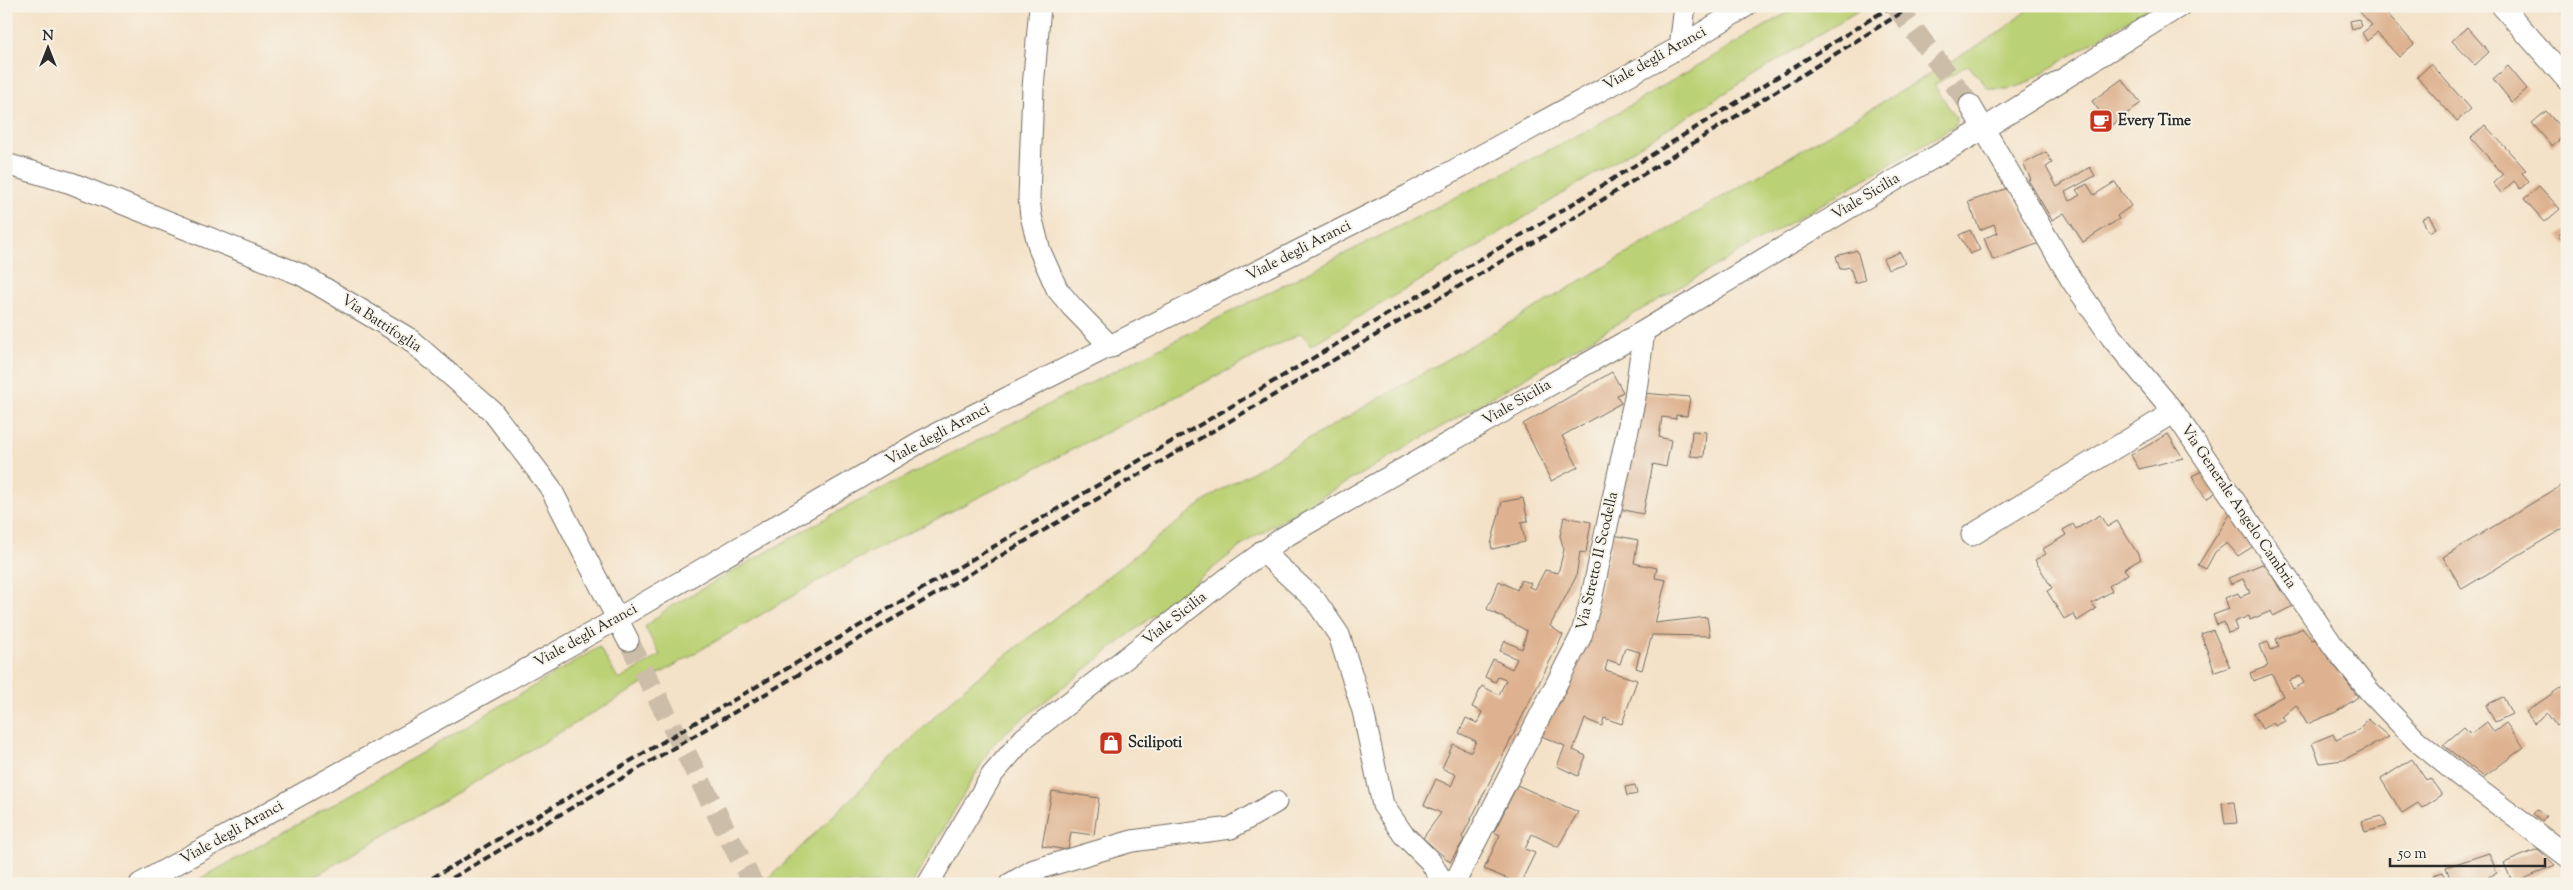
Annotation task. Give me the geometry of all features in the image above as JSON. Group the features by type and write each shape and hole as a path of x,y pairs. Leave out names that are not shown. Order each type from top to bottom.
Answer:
{"street":[{"path":"1040,6 1033,88 1029,198 1031,216 1040,251 1057,289 1072,307 1112,347"},
{"path":"1680,47 1685,6"},
{"name":"Viale degli Aranci","path":"140,884 617,619 922,441 1112,347 1409,195 1680,47 1746,6"},
{"name":"Viale Sicilia","path":"928,884 992,775 1024,738 1262,551 1644,330 1985,128 2180,6"},
{"path":"2502,6 2567,80"},
{"name":"Via Generale Angelo Cambria","path":"1970,105 2072,281 2112,338 2174,412 2289,584 2334,647 2370,692 2424,746 2567,856"},
{"name":"Via Battifoglia","path":"6,164 71,184 302,275 408,338 492,411 550,487 628,640"},
{"name":"Via Stretto II Scodella","path":"1454,884 1581,636 1635,398 1644,330"},
{"path":"1972,535 2174,412"},
{"path":"1262,551 1315,600 1339,635 1363,711 1383,805 1403,834 1430,861 1444,884"},
{"path":"1010,884 1034,870 1132,841 1231,828 1276,802"}],"green space":[{"path":"1799,6 1864,7 1467,253 1311,345 1301,333 844,566 301,884 191,884 366,786 599,647 619,680 660,655 645,627 668,608 837,512 1590,129"},
{"path":"2032,6 2151,6 2025,84 2009,89 1989,89 1968,65 1934,85 1956,118 1955,126 1250,539 1006,732 991,747 912,884 763,884 964,688 1214,494 1513,321 1997,34"}],"water":[{"path":"2553,6 2567,6 2567,20"}],"building":[{"path":"2365,6 2381,6 2414,44 2399,57 2377,33 2367,41 2362,33 2372,25 2359,11"},
{"path":"2359,19 2361,26 2352,29 2350,21"},
{"path":"2467,27 2489,52 2475,65 2452,41"},
{"path":"2431,64 2471,109 2457,121 2417,77"},
{"path":"2508,66 2527,89 2512,102 2493,79"},
{"path":"2122,79 2141,103 2110,126 2092,101"},
{"path":"2546,111 2566,134 2552,146 2532,123"},
{"path":"2485,125 2526,170 2522,173 2529,181 2520,189 2514,181 2501,193 2493,183 2503,174 2471,138"},
{"path":"2046,152 2052,163 2046,167 2057,187 2090,167 2095,176 2065,192 2070,201 2080,195 2076,190 2087,184 2094,195 2115,182 2131,206 2117,216 2119,219 2083,242 2064,213 2052,220 2028,180 2031,179 2023,164"},
{"path":"2539,186 2560,209 2545,222 2524,199"},
{"path":"2008,188 2040,243 1993,260 1984,238 1998,233 1994,224 1980,230 1968,202"},
{"path":"2429,216 2436,228 2429,232 2422,219"},
{"path":"2567,229 2567,245 2558,236"},
{"path":"1970,230 1980,250 1970,254 1959,235"},
{"path":"1857,250 1865,280 1855,283 1850,267 1840,269 1836,256"},
{"path":"1900,252 1905,263 1888,269 1883,259"},
{"path":"1612,372 1623,392 1617,395 1621,403 1562,436 1578,467 1551,481 1523,424"},
{"path":"1642,393 1690,397 1687,416 1676,415 1676,419 1662,417 1659,437 1671,440 1666,467 1653,464 1643,514 1619,509"},
{"path":"1692,431 1706,432 1704,457 1690,456"},
{"path":"2168,434 2183,458 2139,469 2131,455"},
{"path":"2206,469 2220,490 2206,499 2192,476"},
{"path":"2567,482 2567,526 2462,589 2443,557"},
{"path":"1523,498 1528,521 1521,522 1525,542 1492,549 1491,544 1502,502"},
{"path":"2234,508 2257,544 2238,556 2227,543 2215,552 2206,569 2198,565"},
{"path":"2100,515 2107,527 2117,521 2141,559 2124,569 2128,574 2109,586 2112,591 2092,603 2096,609 2077,621 2073,614 2064,619 2047,591 2052,588 2035,560 2046,554 2043,549 2066,535 2063,530 2073,524 2076,529"},
{"path":"1564,517 1591,522 1586,553 1580,552 1576,577 1550,626 1563,635 1462,837 1464,840 1450,862 1423,838 1441,813 1424,805 1436,779 1451,786 1456,775 1442,768 1453,744 1471,752 1476,741 1459,733 1466,718 1477,723 1482,712 1472,707 1482,686 1499,695 1506,680 1498,677 1495,682 1485,677 1493,659 1512,669 1517,659 1500,651 1505,641 1522,649 1527,631 1487,609 1499,581 1517,590 1521,580 1531,583 1529,587 1535,589 1545,570 1558,573 1564,550 1560,536"},
{"path":"1613,535 1638,540 1634,563 1657,568 1655,578 1666,580 1655,623 1707,617 1710,636 1652,635 1642,670 1636,668 1640,652 1625,648 1620,664 1608,660 1605,670 1637,680 1622,724 1604,718 1602,726 1585,719 1573,750 1586,756 1578,776 1557,766 1565,746 1539,735 1562,699 1591,633"},
{"path":"2265,563 2281,591 2285,589 2293,606 2273,616 2271,611 2250,620 2249,616 2234,622 2237,630 2228,633 2224,622 2217,625 2213,615 2229,609 2225,598 2238,593 2240,597 2250,593 2243,579 2231,584 2228,578"},
{"path":"2303,628 2312,640 2315,639 2358,697 2336,712 2307,724 2296,705 2282,717 2285,721 2275,726 2273,723 2262,729 2253,713 2283,696 2272,674 2253,681 2250,673 2268,666 2260,645 2268,642 2271,650 2279,647 2276,639","holes":["2300,676 2304,683 2293,689 2289,681"]},
{"path":"2213,630 2230,667 2215,672 2201,634"},
{"path":"2567,683 2567,718 2556,726 2547,713 2534,723 2526,712"},
{"path":"2503,697 2512,714 2495,722 2486,705"},
{"path":"2368,719 2389,737 2343,760 2320,763 2312,743 2333,734 2336,740 2358,730"},
{"path":"2487,722 2494,732 2506,723 2524,747 2484,777 2443,745 2464,727 2471,734"},
{"path":"2412,759 2426,780 2430,778 2442,795 2422,808 2418,803 2402,813 2381,779"},
{"path":"1517,785 1578,812 1558,847 1532,834 1525,849 1535,853 1520,884 1484,869 1500,835 1494,832"},
{"path":"1635,785 1637,794 1627,796 1625,787"},
{"path":"1052,791 1099,798 1094,835 1071,832 1068,850 1042,846"},
{"path":"2234,802 2237,823 2225,824 2222,803"},
{"path":"2537,809 2546,816 2542,821 2533,814"},
{"path":"2382,816 2387,826 2365,832 2362,821"},
{"path":"2538,849 2555,865 2513,884 2504,863"},
{"path":"2489,853 2497,873 2488,877 2491,884 2452,884 2446,867"},
{"path":"2443,872 2446,884 2435,884 2433,875"}],"tunnel":[{"path":"1896,6 1970,105"},
{"path":"628,640 753,884"}],"railway":[{"path":"422,884 1540,224 1892,6"},
{"path":"442,884 1548,234 1912,6"}],"place":[{"name":"Every Time","path":"2101,121"},
{"name":"Scilipoti","path":"1111,743"}]}
